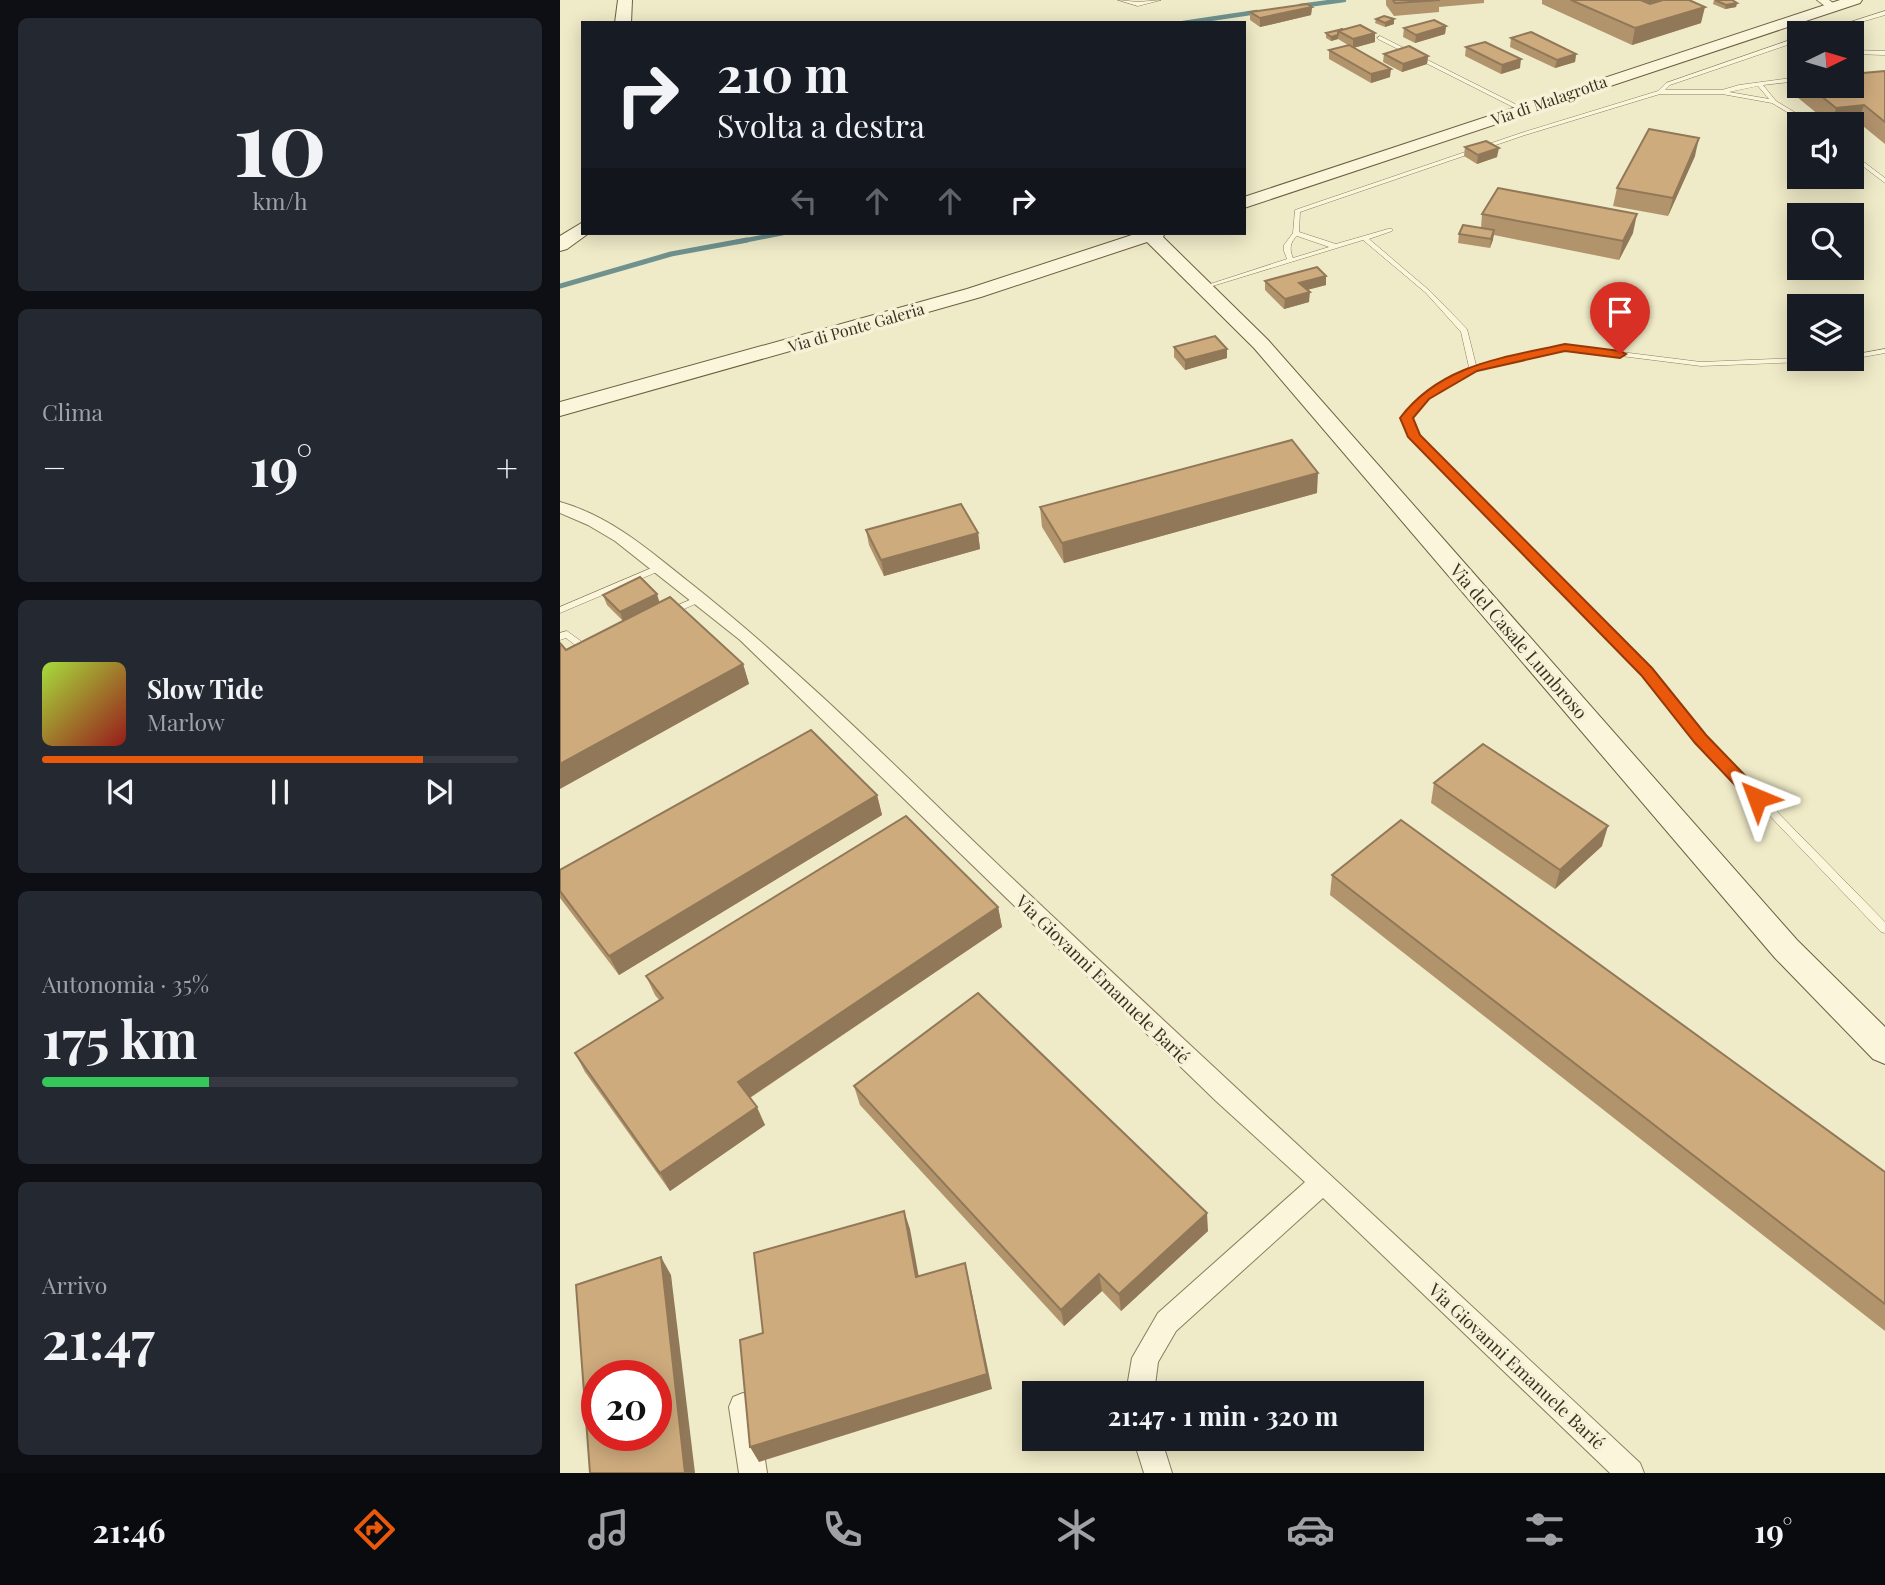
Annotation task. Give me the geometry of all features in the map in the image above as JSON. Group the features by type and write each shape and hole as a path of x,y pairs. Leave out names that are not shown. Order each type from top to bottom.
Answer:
{"main road":[{"path":"623,21 625,0"},
{"name":"Via di Malagrotta","path":"1246,202 1828,4 1854,0"},
{"path":"560,245 581,229"},
{"name":"Via di Ponte Galeria","path":"560,409 974,293 1150,235"},
{"name":"Via del Casale Lumbroso","path":"1154,235 1280,366 1786,949 1885,1049"}],"street":[{"name":"Via Giovanni Emanuele Barié","path":"560,507 608,528 701,598 756,646 1224,1094 1323,1182 1630,1473"},
{"path":"1142,1381 1145,1358 1167,1322 1323,1182"},
{"path":"743,1407 753,1473"},
{"path":"1151,1451 1158,1473"}],"lane":[{"path":"1121,0 1138,4 1157,0"},
{"path":"1859,21 1885,13"},
{"path":"1380,38 1521,109"},
{"path":"1660,92 1668,84 1787,44"},
{"path":"1864,52 1885,53"},
{"path":"1723,92 1739,86 1761,86 1787,81"},
{"path":"1761,86 1768,90 1774,102"},
{"path":"1290,259 1286,251 1287,241 1296,233 1297,211 1404,177 1580,113 1660,92 1723,92 1774,102 1791,112"},
{"path":"1864,164 1885,181"},
{"path":"1203,288 1390,230"},
{"path":"1296,233 1334,246"},
{"path":"1364,238 1428,292 1464,331 1473,368"},
{"path":"1787,361 1701,364 1565,347 1473,368 1424,397 1407,418 1414,437 1646,671 1701,739 1885,929"},
{"path":"1864,355 1885,351"},
{"path":"560,610 661,567"},
{"path":"654,619 701,598"},
{"path":"560,637 567,634 584,650 596,645"}],"building":[{"path":"1393,0 1440,0 1395,3"},
{"path":"1571,0 1646,0 1643,1 1650,4 1663,0 1689,0 1705,7 1635,28"},
{"path":"1715,0 1732,0 1737,3 1726,5"},
{"path":"1307,4 1312,7 1260,18 1250,12"},
{"path":"1384,16 1394,19 1385,23 1376,19"},
{"path":"1434,20 1446,26 1416,35 1404,28"},
{"path":"1360,25 1375,33 1353,39 1338,31"},
{"path":"1343,29 1338,31 1338,35 1331,37 1326,33"},
{"path":"1531,32 1576,54 1557,60 1511,38"},
{"path":"1485,42 1521,59 1502,65 1466,47"},
{"path":"1349,45 1391,69 1371,74 1329,50"},
{"path":"1409,46 1428,56 1403,64 1384,54"},
{"path":"1885,71 1885,122 1864,105 1836,108 1824,98 1864,98 1864,73"},
{"path":"1649,129 1699,138 1673,198 1617,188"},
{"path":"1486,141 1499,148 1478,155 1465,147"},
{"path":"1498,188 1637,214 1623,241 1482,214"},
{"path":"1463,225 1494,230 1491,239 1459,234"},
{"path":"1317,267 1326,276 1299,283 1310,292 1285,299 1265,281"},
{"path":"1215,336 1227,349 1185,360 1174,347"},
{"path":"1292,440 1318,473 1062,543 1040,507"},
{"path":"961,504 978,533 881,560 866,530"},
{"path":"640,577 657,594 620,612 603,595"},
{"path":"670,597 743,664 560,764 560,643 566,650"},
{"path":"811,730 877,795 609,956 560,891 560,870"},
{"path":"1483,744 1608,826 1560,870 1434,783"},
{"path":"906,816 998,907 738,1082 757,1107 660,1173 575,1053 663,998 646,976"},
{"path":"1401,820 1885,1172 1885,1304 1332,875"},
{"path":"978,993 1207,1213 1119,1294 1099,1274 1061,1310 854,1086"},
{"path":"904,1211 916,1277 965,1263 987,1374 750,1447 740,1340 763,1333 754,1253"},
{"path":"661,1257 685,1473 590,1473 588,1451 672,1451 672,1360 582,1360 576,1285"}],"waterway":[{"path":"1300,6 1344,0"},
{"path":"1196,21 1257,12"},
{"path":"737,242 773,235"},
{"path":"560,286 671,254 747,240"}],"route":[{"path":"1620,354 1565,347 1473,368 1424,397 1407,418 1414,437 1646,671 1701,739 1757,798"}]}
